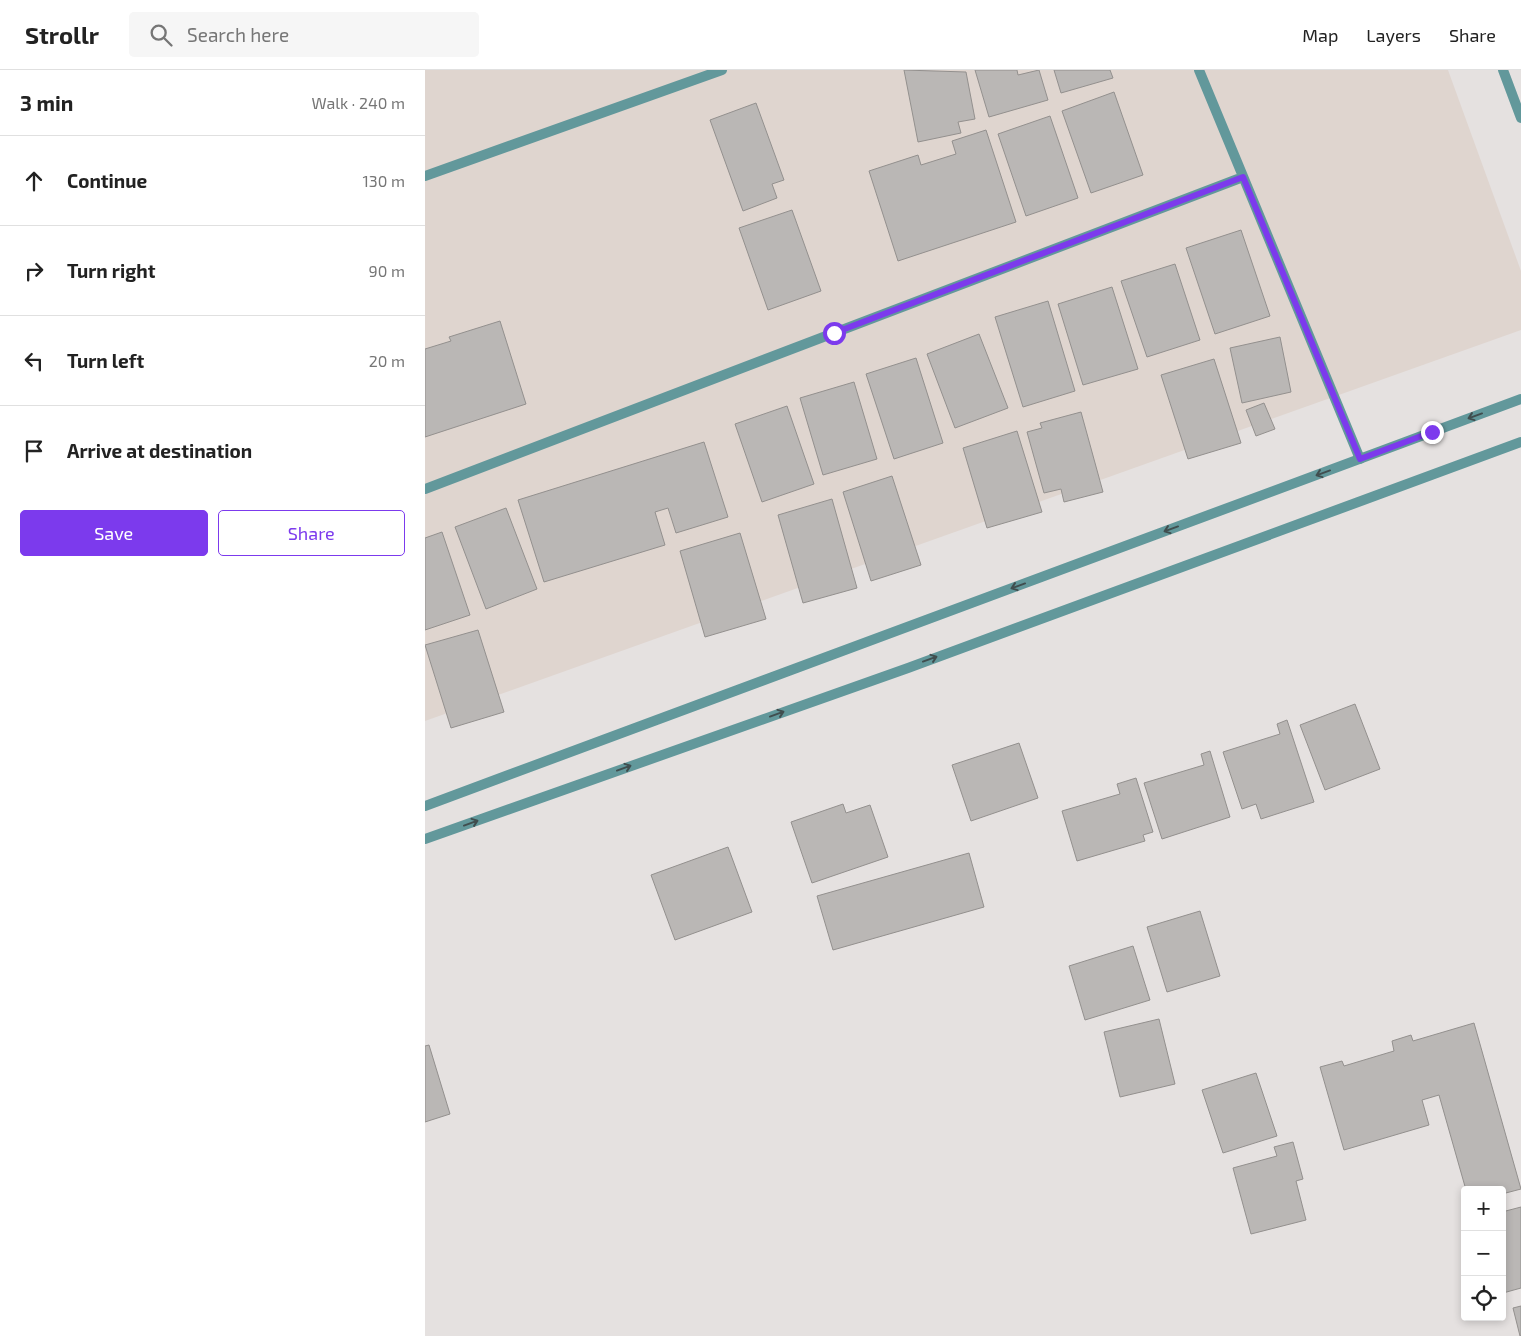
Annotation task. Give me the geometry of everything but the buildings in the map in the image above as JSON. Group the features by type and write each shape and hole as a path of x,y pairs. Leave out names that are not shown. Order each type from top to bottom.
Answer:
{"street":[{"path":"425,176 722,70"},
{"path":"1199,70 1360,459"},
{"path":"1503,70 1521,118"},
{"path":"425,489 1243,177"},
{"path":"425,806 1521,399"},
{"path":"425,839 908,668 1521,442"}],"shaded area":[{"path":"425,70 1448,70 1521,271 1521,330 425,721"}],"route":[{"path":"834,333 1243,177 1360,459 1432,432"}]}
